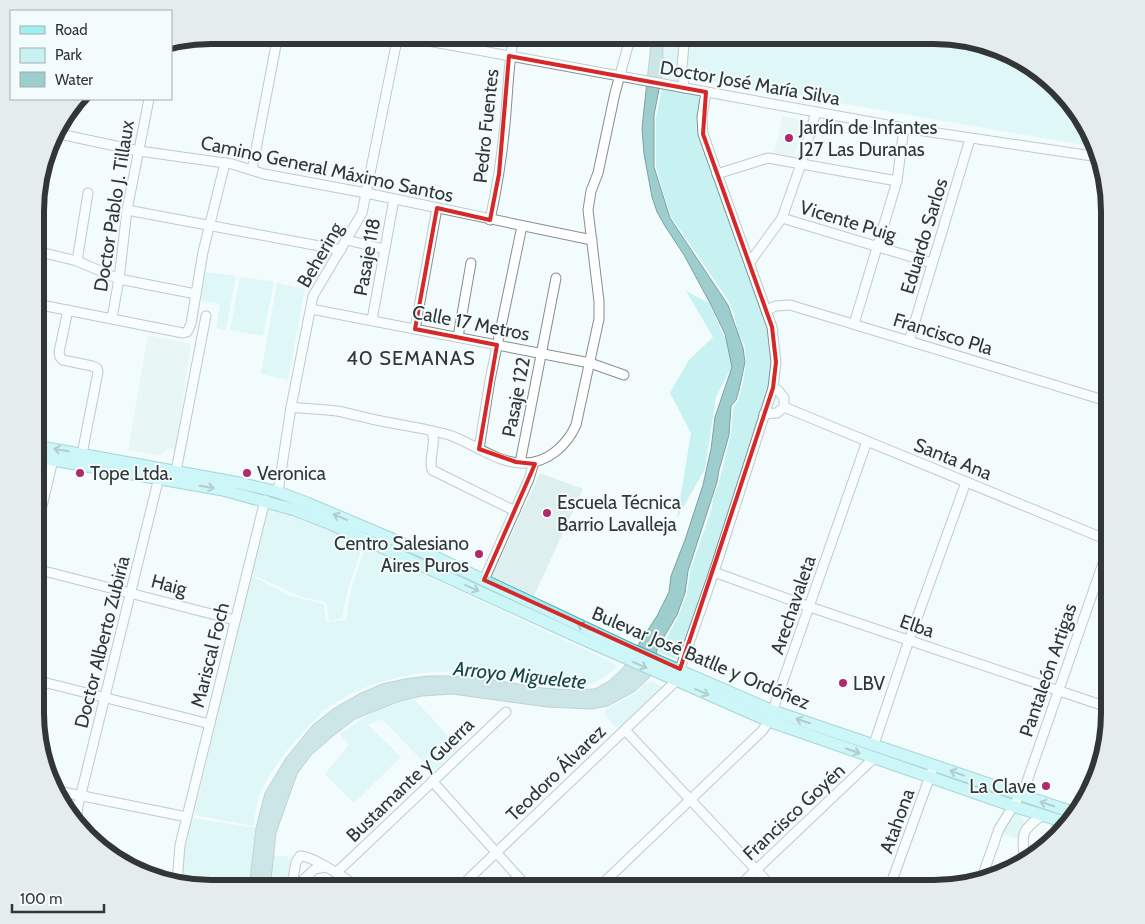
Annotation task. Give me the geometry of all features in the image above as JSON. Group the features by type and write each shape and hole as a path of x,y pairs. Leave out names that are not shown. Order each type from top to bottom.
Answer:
{"main road":[{"name":"Bulevar José Batlle y Ordóñez","path":"44,447 82,454 265,500 295,510 660,667 680,669 771,716 874,744 1068,812"},
{"name":"Bulevar José Batlle y Ordóñez","path":"44,458 160,474 176,471 278,492 435,557 625,652"},
{"name":"Bulevar José Batlle y Ordóñez","path":"660,667 676,681 771,716 874,758 1062,821"}],"street":[{"path":"252,170 276,44"},
{"name":"Behering","path":"278,492 313,296 362,213 395,44"},
{"name":"Doctor José María Silva","path":"445,44 904,128 1092,156"},
{"name":"Pedro Fuentes","path":"490,220 499,174 505,124 509,56 512,44"},
{"path":"292,407 337,411 432,431 444,434 500,458 520,463 534,462 552,454 571,435 580,410 599,318 600,301 588,210 615,93 629,44"},
{"path":"683,44 682,52 684,88"},
{"path":"680,669 714,572 775,374 776,350 772,327 717,174 702,125 706,92"},
{"name":"Doctor Pablo J. Tillaux","path":"112,318 119,279 126,210 148,100"},
{"path":"750,262 782,218 801,164 816,112"},
{"path":"854,324 896,181 904,128"},
{"name":"Camino General Máximo Santos","path":"62,135 139,151 225,163 264,174 592,240"},
{"name":"Eduardo Sarlos","path":"909,341 970,139"},
{"path":"717,174 768,158 896,181"},
{"path":"44,306 182,333 187,332 191,324 210,225 225,163"},
{"path":"77,261 88,193"},
{"name":"Pasaje 118","path":"372,320 394,199"},
{"path":"415,329 437,208"},
{"path":"126,210 341,250"},
{"name":"Vicente Puig","path":"782,218 932,263"},
{"path":"479,448 522,226"},
{"path":"347,240 384,249"},
{"path":"44,253 77,261 119,279 196,294"},
{"path":"458,337 471,263"},
{"name":"Pasaje 122","path":"520,463 556,278"},
{"name":"Francisco Pla","path":"766,310 776,306 790,305 1101,399"},
{"path":"68,310 59,352 60,357 64,360 92,366 98,372 82,454"},
{"name":"Calle 17 Metros","path":"310,310 372,320 590,363 624,375"},
{"path":"176,471 206,316"},
{"path":"764,414 776,413 784,407 784,398 772,388"},
{"name":"Santa Ana","path":"784,407 1101,538"},
{"path":"432,431 434,444 431,462 432,470 515,511"},
{"path":"434,444 444,434"},
{"name":"Arechavaleta","path":"606,880 762,731 771,716 867,441"},
{"path":"44,498 53,460"},
{"path":"484,580 529,480 534,462"},
{"name":"Doctor Alberto Zubiría","path":"78,814 160,474"},
{"path":"874,744 966,482"},
{"name":"Mariscal Foch","path":"177,877 178,861 187,817 265,500"},
{"path":"429,569 435,557"},
{"name":"Pantaleón Artigas","path":"984,872 997,833 1025,787 1101,568"},
{"name":"Haig","path":"44,571 235,620"},
{"name":"Elba","path":"714,572 810,607 1101,705"},
{"name":"Teodoro Álvarez","path":"468,880 676,681"},
{"path":"44,682 210,724"},
{"name":"Bustamante y Guerra","path":"336,873 506,712"},
{"path":"625,730 765,880"},
{"name":"Francisco Goyén","path":"745,880 874,758"},
{"name":"Atahona","path":"892,880 934,765"},
{"path":"432,781 521,880"},
{"path":"64,792 187,817"},
{"path":"1024,854 1023,833 1027,827 1043,815"},
{"path":"293,880 296,862 300,856 309,857 347,880"},
{"path":"302,880 315,869 325,867"}],"highlighted area":[{"path":"509,56 706,92 703,134 772,327 776,362 773,388 680,669 484,580 535,464 516,462 479,449 497,345 415,329 437,208 490,220 499,174"}],"shaded area":[{"name":"Jardín de Infantes J27 Las Duranas","path":"783,116 802,119 804,123 795,154 792,156 774,153"},
{"path":"148,335 191,344 176,449 168,448 160,456 128,450"},
{"name":"Escuela Técnica Barrio Lavalleja","path":"540,473 583,489 534,596 492,576"}],"green space":[{"path":"665,44 681,44 678,62 679,82 663,79"},
{"path":"691,44 945,44 977,49 1008,61 1044,85 1073,118 1084,138 1083,145 695,78 687,64"},
{"path":"662,89 698,95 700,100 699,126 772,347 768,388 709,574 679,658 676,659 659,652 678,617 687,594 690,571 712,508 713,498 731,435 733,408 738,400 743,383 746,362 745,346 738,333 734,314 728,300 671,217 663,192 656,166 656,117"},
{"path":"205,272 236,276 226,330 216,328 220,304 201,301"},
{"path":"240,277 274,282 263,336 230,330"},
{"path":"277,283 305,289 288,380 261,374"},
{"path":"686,291 709,303 726,341 732,366 716,397 705,469 677,518 691,433 670,393 689,360 713,337"},
{"path":"272,508 306,519 363,544 348,589 342,618 329,621 326,602 302,597 251,574 266,511"},
{"path":"365,547 609,661 617,667 600,680 580,687 478,673 444,672 405,676 367,687 332,705 317,717 289,748 272,771 262,789 253,826 194,815 250,575 288,595 324,604 326,622 346,620 351,590"},
{"path":"651,681 663,687 617,729 605,715 605,710 636,693"},
{"path":"405,700 415,700 459,748 433,772 382,719 368,725 401,757 354,803 325,774 349,745 340,734 368,715"},
{"path":"1014,813 1021,815 1025,821 1017,838 1000,834"},
{"path":"190,819 256,828 250,880 200,880 181,877 182,858"},
{"path":"273,856 287,856 290,861 287,880 271,880"}],"water":[{"path":"651,44 663,44 663,69 654,115 654,167 670,218 728,305 743,348 745,362 736,400 731,406 729,435 717,482 688,571 685,593 677,615 658,647 649,678 635,691 608,706 592,709 547,707 452,694 422,696 400,701 355,719 311,755 297,774 276,833 271,880 250,880 256,828 265,793 286,758 312,726 333,709 359,694 382,684 428,676 470,676 542,688 595,689 609,681 623,668 657,616 669,592 671,576 703,485 711,449 715,417 732,367 725,334 711,305 684,255 657,212 652,197 644,154 642,128"}],"place":[{"name":"Jardín de Infantes J27 Las Duranas","path":"789,138"},
{"name":"Tope Ltda.","path":"80,473"},
{"name":"Veronica","path":"247,473"},
{"name":"Escuela Técnica Barrio Lavalleja","path":"547,513"},
{"name":"Centro Salesiano Aires Puros","path":"479,554"},
{"name":"LBV","path":"843,683"},
{"name":"La Clave","path":"1046,786"}],"district":[{"name":"40 SEMANAS","path":"411,358"}],"water label":[{"name":"Arroyo Miguelete","path":"520,675"}]}
